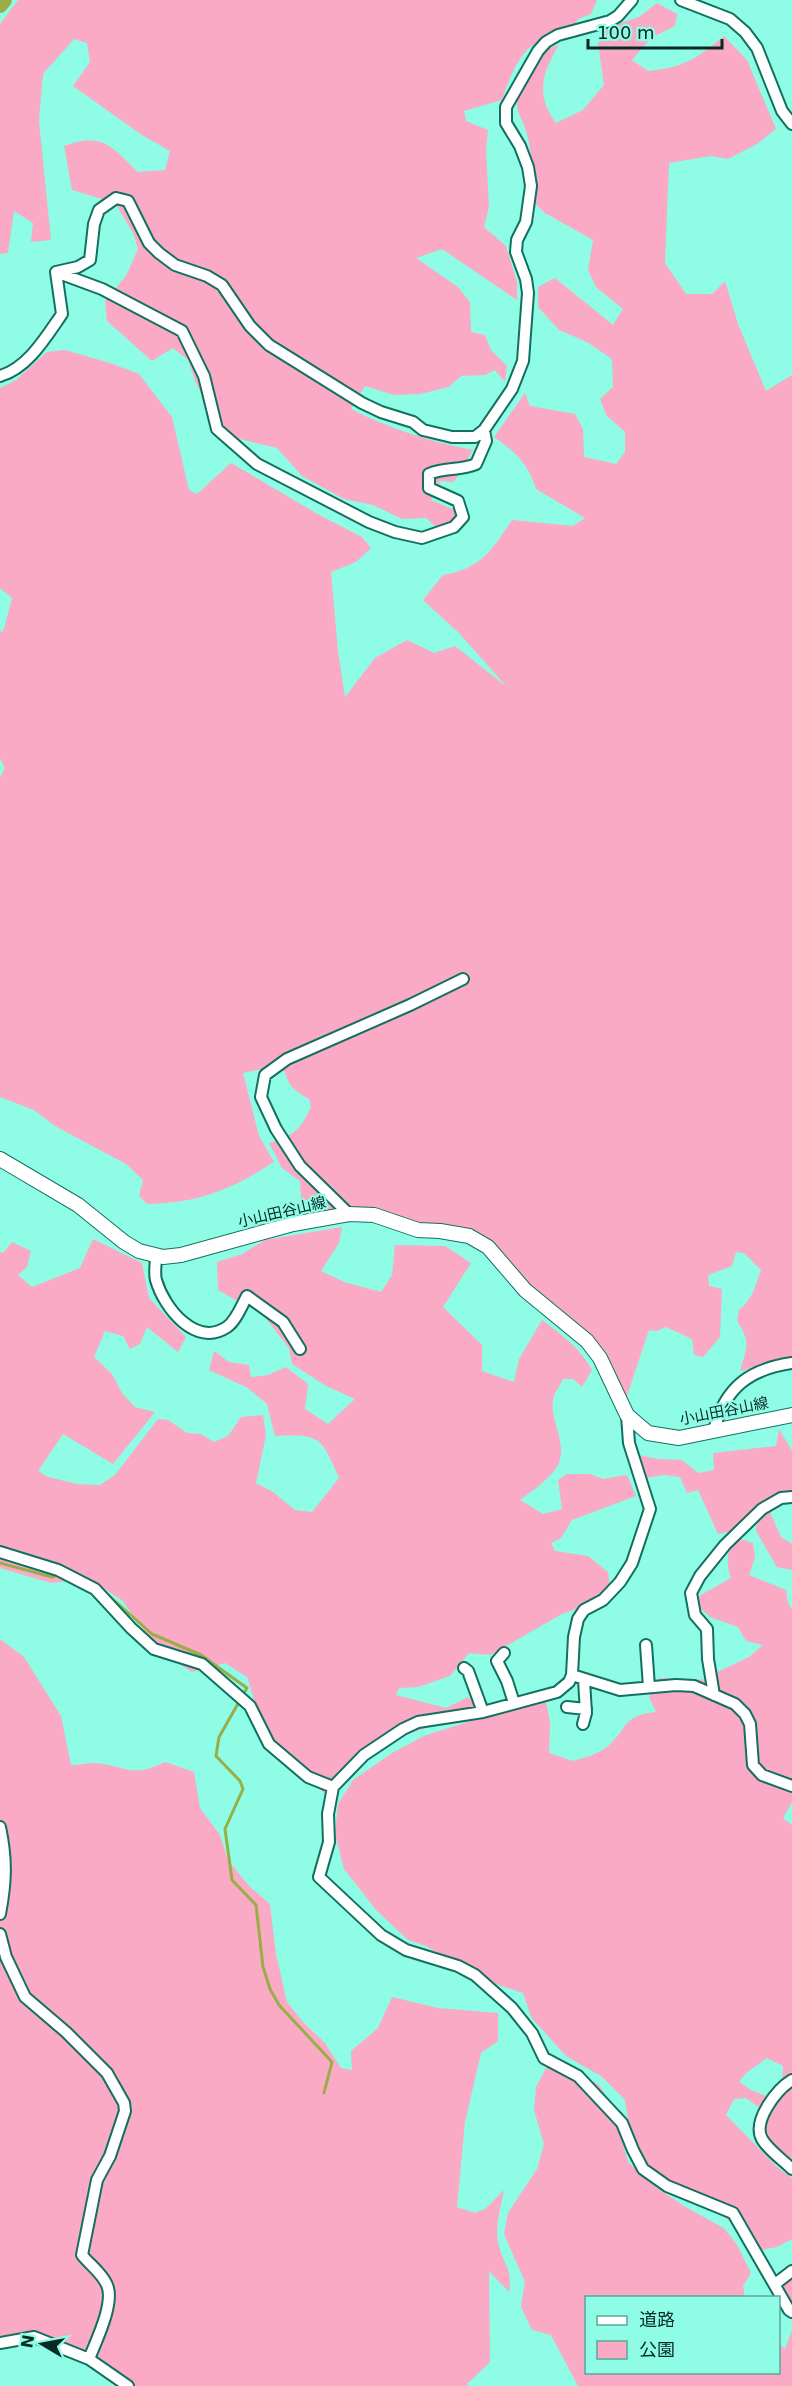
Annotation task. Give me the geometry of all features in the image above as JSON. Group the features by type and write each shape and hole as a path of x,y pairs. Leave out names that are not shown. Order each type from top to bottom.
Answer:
{"main road":[{"name":"小山田谷山線","path":"0,1159 78,1205 132,1247 156,1256 181,1255 302,1221 349,1214 374,1215 418,1230 469,1236 482,1243 525,1290 587,1341 600,1358 627,1415 639,1427 659,1436 679,1437 792,1415"}],"street":[{"path":"56,272 78,267 90,260 94,224 99,210 116,198 128,201 149,243 175,266 207,276 222,285 248,323 269,345 308,367 362,403 381,412 412,422 423,430 452,437 471,438 484,430 512,389 523,361 528,292 526,279 516,252 517,240 526,222 531,186 528,167 520,146 506,123 506,107 538,51 546,42 558,35 610,21 618,16 632,0"},
{"path":"681,0 730,19 745,32 757,48 782,111 792,124"},
{"path":"56,272 102,290 182,331 204,376 217,429 257,464 369,522 395,532 422,538 454,527 463,517 458,501 429,488 429,474 439,469 466,468 476,464 486,441 484,430"},
{"path":"0,376 12,370 40,346 62,314 56,272"},
{"path":"349,1214 300,1166 276,1129 261,1097 265,1075 287,1059 463,979"},
{"path":"156,1256 156,1278 159,1288 183,1324 203,1334 216,1334 230,1326 247,1296 283,1322 300,1349"},
{"path":"714,1430 717,1417 732,1390 754,1372 792,1363"},
{"path":"627,1415 629,1443 650,1509 632,1563 620,1582 603,1600 584,1610 578,1619 574,1637 572,1675 569,1682 557,1692 483,1712 418,1722 403,1729 364,1755 333,1787 328,1814 330,1842 319,1877 381,1935 406,1950 458,1966 476,1975 496,1993 512,2008 532,2033 544,2058 578,2076 622,2123 643,2169 667,2186 733,2212 792,2312"},
{"path":"714,1695 708,1659 707,1629 695,1614 692,1593 700,1576 725,1545 762,1509 781,1498 792,1497"},
{"path":"0,1552 58,1570 95,1589 154,1649 202,1664 250,1706 269,1743 308,1778 333,1787"},
{"path":"645,1645 649,1687"},
{"path":"504,1653 497,1661 514,1703"},
{"path":"464,1668 468,1671 483,1712"},
{"path":"572,1675 620,1690 676,1684 694,1686 735,1704 745,1714 750,1724 753,1765 762,1775 792,1786"},
{"path":"583,1724 586,1709 584,1680"},
{"path":"567,1707 586,1709"},
{"path":"0,1827 6,1881 0,1914"},
{"path":"0,1934 6,1957 25,1997 66,2032 107,2073 124,2103 125,2111 110,2156 97,2180 83,2244 82,2255 100,2274 109,2294 100,2330 89,2359"},
{"path":"792,2080 783,2085 768,2104 760,2130 762,2139 792,2169"},
{"path":"775,2284 792,2271"},
{"path":"0,2343 34,2337 89,2359 128,2386"}],"green space":[{"path":"18,0 597,0 591,14 578,19 571,33 539,42 529,48 514,69 502,100 464,111 466,121 488,130 486,151 489,207 484,227 506,246 517,282 517,300 442,249 416,258 458,287 470,302 471,332 485,335 491,350 507,366 505,382 495,370 485,375 461,376 449,387 420,394 394,395 365,386 351,409 410,434 473,450 454,482 440,481 431,500 459,512 445,535 426,518 402,519 373,505 344,499 302,476 277,448 236,438 214,420 196,383 188,360 173,348 152,361 107,321 105,301 126,276 138,249 133,233 115,203 72,190 64,146 88,140 106,144 138,172 165,170 170,151 142,135 73,86 90,62 87,43 74,39 43,74 39,121 51,240 31,242 33,223 14,211 8,253 0,254 0,24"},
{"path":"657,3 677,14 675,26 651,38 632,60 648,71 660,70 689,61 724,36 747,60 776,129 757,144 728,159 711,156 669,163 665,263 686,294 712,294 725,281 738,324 766,391 792,375 792,1361 777,1362 740,1371 746,1340 737,1321 739,1310 750,1297 761,1270 744,1253 736,1252 732,1266 708,1275 709,1286 722,1289 720,1337 703,1357 694,1355 692,1339 666,1327 657,1331 649,1330 624,1405 587,1346 489,1243 405,1234 364,1218 292,1220 301,1196 300,1181 282,1168 269,1143 285,1138 295,1131 311,1107 309,1099 288,1082 285,1072 276,1066 243,1073 259,1136 274,1162 243,1180 213,1193 166,1203 147,1204 139,1196 143,1180 126,1164 55,1126 34,1110 0,1097 0,777 5,768 0,759 0,631 3,632 12,598 0,588 0,388 16,380 47,352 65,350 139,374 172,417 189,490 197,494 231,463 321,516 362,537 371,548 356,562 331,572 338,651 345,697 375,658 407,640 434,653 455,646 507,687 458,632 423,600 443,575 467,568 484,556 498,541 512,520 573,526 585,518 536,489 520,459 494,437 525,393 530,406 575,414 583,429 584,457 616,464 625,452 625,432 606,415 600,399 613,387 612,359 587,342 559,330 538,307 538,287 555,278 613,325 623,309 596,287 588,270 593,240 545,213 531,200 531,157 525,128 517,108 518,98 526,76 542,50 559,45 545,74 543,93 545,103 556,123 583,110 604,85 598,43 609,27 639,17"},
{"path":"342,1227 339,1243 321,1271 344,1282 381,1292 392,1275 395,1245 445,1246 471,1263 443,1307 482,1345 482,1371 514,1382 519,1359 542,1320 570,1342 587,1362 592,1370 582,1387 573,1379 563,1379 554,1396 553,1413 561,1448 558,1465 546,1480 520,1500 543,1514 562,1509 558,1480 567,1474 590,1474 603,1479 627,1475 636,1496 572,1520 561,1538 551,1543 555,1551 588,1556 608,1572 610,1589 582,1607 562,1614 490,1655 469,1653 450,1676 418,1687 399,1688 396,1695 446,1708 468,1697 479,1710 408,1734 385,1747 349,1773 330,1791 324,1793 300,1772 263,1727 247,1677 225,1663 192,1672 158,1650 122,1600 88,1579 51,1583 0,1568 0,1252 3,1253 12,1242 31,1251 27,1267 18,1275 32,1287 80,1268 93,1239 142,1263 149,1298 186,1337 178,1352 147,1327 140,1344 130,1349 123,1336 105,1331 94,1357 112,1374 122,1393 135,1407 155,1412 113,1464 63,1434 38,1471 48,1477 77,1484 100,1485 115,1475 158,1419 168,1420 187,1433 201,1434 214,1442 228,1436 241,1417 263,1415 266,1435 256,1483 273,1492 295,1510 312,1512 339,1478 328,1454 318,1441 311,1438 275,1436 267,1404 248,1388 209,1370 214,1351 229,1362 249,1365 251,1377 268,1375 286,1367 308,1384 305,1409 328,1424 355,1399 326,1386 292,1364 289,1348 260,1311 218,1290 217,1262 242,1254 265,1240"},
{"path":"779,1429 792,1451 792,1493 778,1495 755,1507 732,1531 718,1534 698,1490 687,1493 680,1477 665,1475 644,1478 632,1454 682,1460 698,1473 714,1470 713,1453 776,1446"},
{"path":"770,1512 781,1537 792,1544 792,1570 777,1567 756,1531 758,1515"},
{"path":"737,1538 753,1543 755,1558 749,1575 786,1590 788,1603 792,1609 792,1802 783,1818 792,1825 792,2076 782,2084 783,2066 767,2058 746,2073 739,2082 769,2097 760,2108 746,2098 734,2099 726,2115 777,2167 792,2178 792,2239 777,2247 756,2251 735,2224 647,2169 628,2120 625,2100 601,2076 566,2056 531,2017 523,1993 480,1979 426,1946 408,1940 377,1911 344,1869 335,1834 338,1804 353,1780 392,1753 424,1736 526,1703 546,1702 550,1722 549,1753 573,1761 604,1749 637,1716 656,1712 649,1697 659,1678 710,1680 713,1674 749,1657 763,1645 746,1641 738,1627 710,1617 692,1600 731,1578 728,1557"},
{"path":"0,1639 24,1657 61,1716 71,1765 95,1763 136,1771 165,1762 194,1772 200,1808 220,1835 228,1860 249,1886 270,1904 276,1954 287,2002 303,2022 325,2043 341,2068 352,2070 351,2051 378,2028 392,1997 438,2008 498,2013 498,2041 481,2053 465,2122 457,2207 475,2213 485,2209 504,2190 497,2236 510,2276 510,2283 509,2292 489,2271 490,2362 467,2384 468,2386 130,2386 106,2372 28,2338 0,2344"},
{"path":"553,2055 600,2086 613,2109 628,2162 654,2186 725,2229 737,2245 751,2273 743,2286 745,2296 585,2296 585,2374 780,2374 780,2345 785,2349 792,2330 792,2386 578,2386 551,2335 532,2330 521,2307 525,2282 504,2234 508,2213 537,2169 544,2144 534,2110 536,2087"},
{"path":"792,2084 792,2157 784,2164 766,2146 763,2119 776,2099"},
{"path":"792,2278 792,2308 778,2290"}],"waterway":[{"path":"0,5 4,0"},
{"path":"0,1563 52,1577 60,1574"},
{"path":"66,1571 70,1570 79,1575"},
{"path":"98,1586 152,1634 201,1655 247,1688 242,1696"},
{"path":"239,1702 219,1737 216,1756 240,1781 243,1789 225,1829 232,1880 256,1905 263,1967 270,1989 279,2005 332,2062 324,2093"}]}
